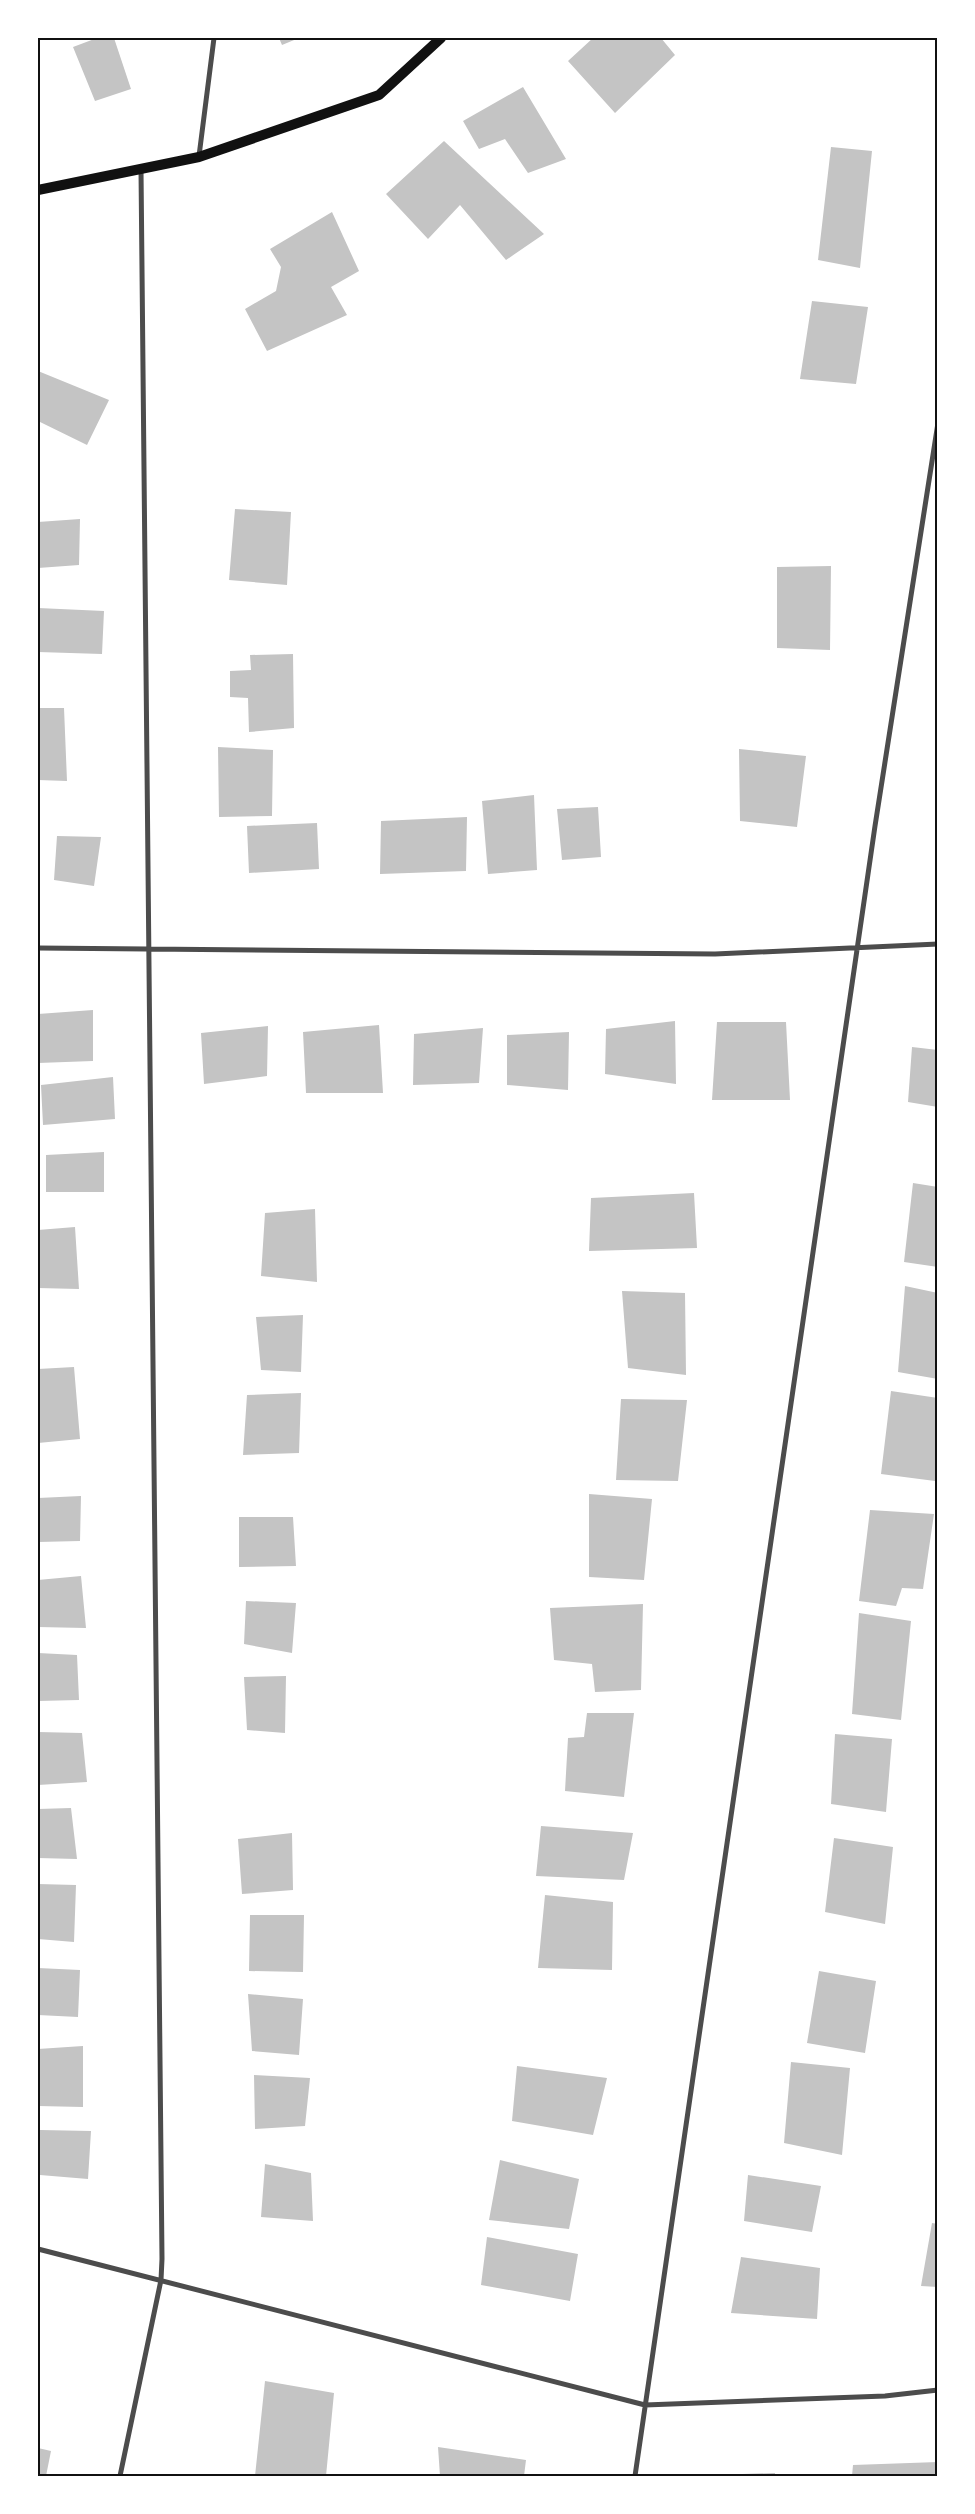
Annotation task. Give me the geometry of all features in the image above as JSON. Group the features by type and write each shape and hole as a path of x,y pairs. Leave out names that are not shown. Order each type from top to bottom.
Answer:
{"main road":[{"path":"38,190 199,157 379,95 442,38"}],"street":[{"path":"199,157 214,38"},
{"path":"120,2476 160,2280 162,2239 140,170"},
{"path":"635,2476 875,826 938,423"},
{"path":"38,948 715,954 938,944"},
{"path":"38,2249 645,2405 885,2396 938,2390"}],"building":[{"path":"97,38 114,38 131,89 95,101 73,47"},
{"path":"279,38 299,38 282,45"},
{"path":"593,38 661,38 675,55 615,113 568,61"},
{"path":"523,87 566,159 528,173 505,139 479,149 463,121"},
{"path":"444,141 544,234 506,260 460,205 428,239 386,194"},
{"path":"831,147 872,151 860,268 818,260"},
{"path":"332,212 359,271 331,287 347,315 267,351 245,309 276,291 281,267 270,249"},
{"path":"812,301 868,307 856,384 800,379"},
{"path":"38,371 109,400 87,445 38,421"},
{"path":"235,509 291,512 287,585 229,580"},
{"path":"80,519 79,565 38,568 38,522"},
{"path":"831,566 830,650 777,648 777,567"},
{"path":"38,608 104,611 102,654 38,652"},
{"path":"293,654 294,728 249,732 248,698 230,697 230,671 251,670 250,655"},
{"path":"38,708 64,708 67,781 38,780"},
{"path":"218,747 273,750 272,816 219,817"},
{"path":"739,749 806,756 797,827 740,821"},
{"path":"534,795 537,870 488,874 482,801"},
{"path":"598,807 601,857 562,860 557,809"},
{"path":"467,817 466,871 380,874 381,821"},
{"path":"317,823 319,869 249,873 247,826"},
{"path":"57,836 101,837 94,886 54,880"},
{"path":"93,1010 93,1061 38,1063 38,1014"},
{"path":"675,1021 676,1084 605,1074 606,1029"},
{"path":"717,1022 786,1022 790,1100 712,1100"},
{"path":"379,1025 383,1093 306,1093 303,1032"},
{"path":"268,1026 267,1076 204,1084 201,1033"},
{"path":"483,1028 479,1083 413,1085 414,1034"},
{"path":"569,1032 568,1090 507,1085 507,1035"},
{"path":"912,1047 938,1050 938,1107 908,1102"},
{"path":"113,1077 115,1119 43,1125 41,1085"},
{"path":"104,1152 104,1192 46,1192 46,1155"},
{"path":"913,1183 938,1187 938,1267 904,1262"},
{"path":"694,1193 697,1248 589,1251 591,1198"},
{"path":"315,1209 317,1282 261,1276 265,1213"},
{"path":"75,1227 79,1289 38,1288 38,1230"},
{"path":"905,1286 938,1293 938,1379 898,1372"},
{"path":"622,1291 685,1293 686,1375 628,1368"},
{"path":"303,1315 301,1372 261,1370 256,1317"},
{"path":"74,1367 80,1439 38,1443 38,1369"},
{"path":"891,1391 938,1398 935,1481 881,1474"},
{"path":"301,1393 299,1453 243,1455 247,1395"},
{"path":"621,1399 687,1400 678,1481 616,1480"},
{"path":"589,1494 652,1499 644,1580 589,1577"},
{"path":"81,1496 80,1541 38,1542 38,1498"},
{"path":"870,1510 934,1514 923,1589 902,1588 896,1606 859,1601"},
{"path":"239,1517 293,1517 296,1566 239,1567"},
{"path":"81,1576 86,1628 38,1627 38,1580"},
{"path":"246,1601 296,1603 292,1653 244,1644"},
{"path":"643,1604 641,1690 595,1692 592,1664 554,1660 550,1608"},
{"path":"859,1613 911,1621 901,1720 852,1714"},
{"path":"38,1653 77,1655 79,1700 38,1701"},
{"path":"286,1676 285,1733 247,1730 244,1677"},
{"path":"587,1713 634,1713 624,1797 565,1791 568,1738 584,1737"},
{"path":"38,1732 82,1733 87,1782 38,1785"},
{"path":"835,1734 892,1739 886,1812 831,1804"},
{"path":"71,1808 77,1859 38,1858 38,1809"},
{"path":"541,1826 633,1833 624,1880 536,1876"},
{"path":"292,1833 293,1890 242,1894 238,1839"},
{"path":"834,1838 893,1847 885,1924 825,1912"},
{"path":"38,1884 76,1885 74,1942 38,1939"},
{"path":"545,1895 613,1902 612,1970 538,1968"},
{"path":"250,1915 304,1915 303,1972 249,1971"},
{"path":"38,1968 80,1970 78,2017 38,2015"},
{"path":"819,1971 876,1981 865,2053 807,2043"},
{"path":"248,1994 303,1999 299,2055 252,2051"},
{"path":"83,2046 83,2107 38,2106 38,2049"},
{"path":"791,2062 850,2068 842,2155 784,2143"},
{"path":"517,2066 607,2078 593,2135 512,2121"},
{"path":"254,2075 310,2078 305,2126 255,2129"},
{"path":"40,2130 91,2131 88,2179 40,2175"},
{"path":"500,2160 579,2179 569,2229 489,2220"},
{"path":"265,2164 311,2173 313,2221 261,2217"},
{"path":"748,2175 821,2186 812,2232 744,2221"},
{"path":"932,2223 938,2224 938,2287 921,2286"},
{"path":"487,2237 578,2254 570,2301 481,2285"},
{"path":"741,2257 820,2268 817,2319 731,2313"},
{"path":"265,2381 334,2393 326,2476 255,2476"},
{"path":"438,2447 526,2460 524,2476 440,2476"},
{"path":"38,2448 51,2451 46,2476 38,2476"},
{"path":"938,2462 938,2476 852,2476 853,2465"},
{"path":"775,2473 775,2476 714,2476 714,2475"}]}
